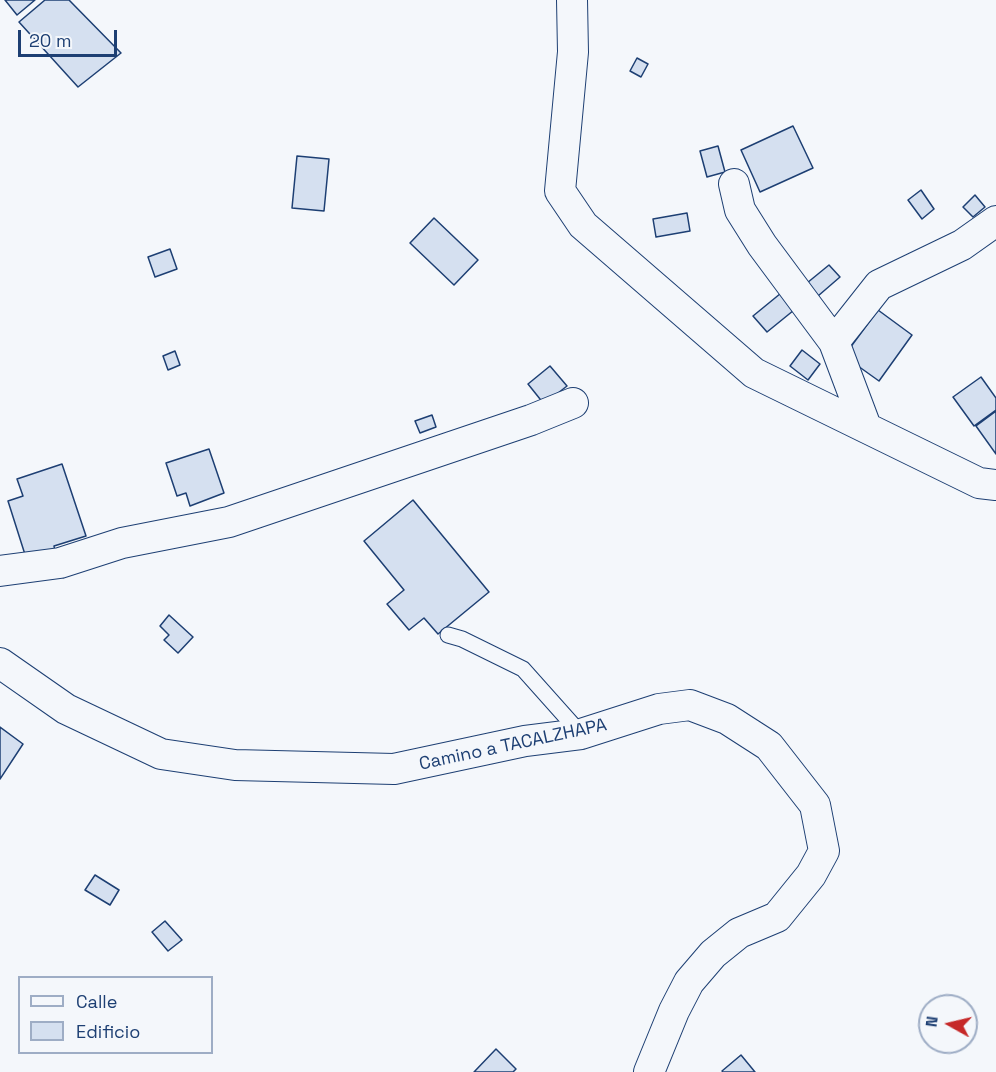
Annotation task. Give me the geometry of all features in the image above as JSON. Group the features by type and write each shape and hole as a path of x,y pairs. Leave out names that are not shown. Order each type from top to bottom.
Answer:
{"street":[{"path":"572,0 573,52 560,191 583,225 754,373 979,483 996,485"},
{"path":"734,184 741,210 762,245 834,342 866,428"},
{"path":"834,342 879,285 962,245 996,221"},
{"path":"0,571 60,563 122,543 229,522 531,420 573,403"},
{"name":"Camino a TACALZHAPA","path":"0,663 66,709 160,754 234,765 394,769 525,741 581,734 659,709 690,705 727,719 769,746 815,805 824,851 812,875 777,917 739,933 713,954 689,982 674,1011 649,1072"}],"lane":[{"path":"448,635 462,639 523,669 581,734"}],"building":[{"path":"5,0 35,0 17,15"},
{"path":"45,0 69,0 121,53 78,87 19,22"},
{"path":"637,58 648,64 641,77 630,71"},
{"path":"793,126 813,168 760,192 741,150"},
{"path":"718,146 725,172 707,177 700,151"},
{"path":"297,156 329,159 324,211 292,208"},
{"path":"921,190 934,209 922,219 908,200"},
{"path":"975,195 985,207 973,217 963,207"},
{"path":"687,213 690,231 656,237 653,219"},
{"path":"434,218 478,260 454,285 410,243"},
{"path":"170,249 177,269 155,277 148,257"},
{"path":"829,265 840,277 818,296 807,283"},
{"path":"786,289 799,306 767,332 753,316"},
{"path":"878,310 912,335 879,381 844,356"},
{"path":"802,350 820,364 808,380 790,366"},
{"path":"175,351 180,365 168,370 163,356"},
{"path":"550,366 567,386 544,404 528,384"},
{"path":"981,377 996,398 996,410 974,426 953,397"},
{"path":"996,411 996,454 976,426"},
{"path":"432,415 436,427 420,433 415,421"},
{"path":"209,449 224,493 190,506 186,493 177,496 166,463"},
{"path":"62,464 86,536 54,546 56,555 28,564 8,501 23,496 17,479"},
{"path":"413,500 489,592 438,634 424,618 409,630 387,604 404,590 364,541"},
{"path":"169,615 193,637 178,653 164,640 169,635 160,626"},
{"path":"0,727 23,744 0,779"},
{"path":"95,875 119,890 110,905 85,890"},
{"path":"165,921 182,940 168,951 152,932"},
{"path":"496,1049 516,1069 513,1072 474,1072"},
{"path":"741,1055 755,1072 722,1071"}]}
